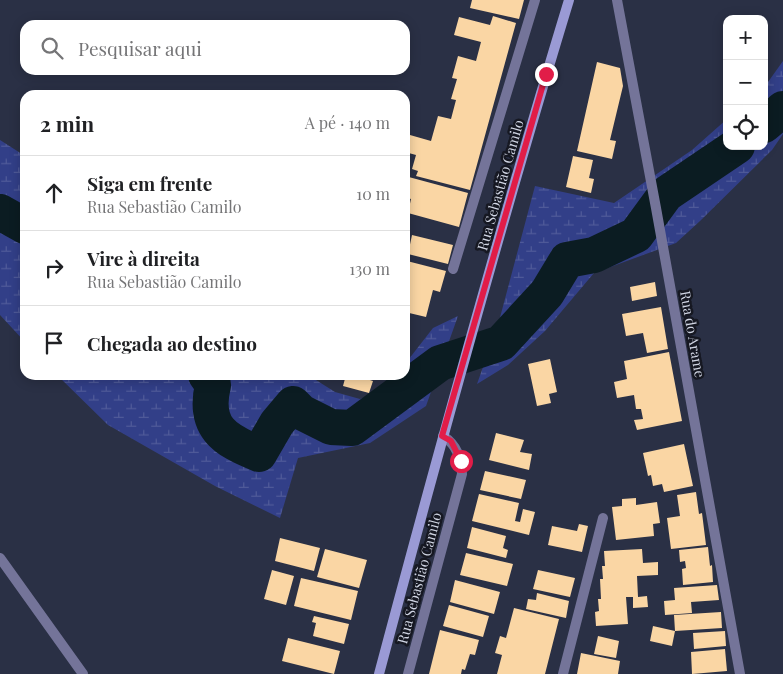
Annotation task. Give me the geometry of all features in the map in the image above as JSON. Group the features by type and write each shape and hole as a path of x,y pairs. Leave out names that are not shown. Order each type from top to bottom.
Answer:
{"main road":[{"name":"Rua Sebastião Camilo","path":"379,674 442,436 569,0"}],"street":[{"name":"Rua Sebastião Camilo","path":"453,269 535,0"},
{"name":"Rua do Arame","path":"617,0 740,674"},
{"name":"Rua Sebastião Camilo","path":"408,674 462,474 461,461 457,451 451,441 442,436"},
{"path":"563,674 604,518"},
{"path":"0,558 83,674"}],"green space":[{"path":"783,61 783,134 772,150 676,243 594,273 545,331 508,365 477,384 498,325 535,186 614,203 692,150 723,123 723,150 768,150 768,82"},
{"path":"0,140 20,153 20,337 0,315"},
{"path":"458,316 426,406 370,443 298,458 280,518 215,486 108,425 62,380 316,380 335,392 360,399 380,392 391,380 410,380 410,358 433,328"}],"building":[{"path":"472,0 524,0 519,19 470,8"},
{"path":"493,16 516,23 470,190 416,176 418,171 412,169 416,155 410,153 410,135 431,141 438,116 451,119 456,100 451,99 457,79 452,78 458,56 476,61 481,42 454,35 459,17 490,25"},
{"path":"597,62 620,68 623,86 610,140 616,141 612,159 577,151"},
{"path":"573,156 593,160 589,178 594,179 591,193 566,187"},
{"path":"410,177 468,193 459,227 410,214"},
{"path":"412,235 453,245 448,264 410,254"},
{"path":"410,262 446,271 440,292 433,290 426,317 410,313"},
{"path":"655,282 657,296 632,301 630,287"},
{"path":"661,307 668,349 647,353 643,333 626,336 622,314"},
{"path":"669,352 682,421 637,430 634,420 643,419 641,409 636,409 634,395 617,398 614,382 627,379 624,361"},
{"path":"550,359 557,392 549,394 551,403 537,406 528,364"},
{"path":"345,380 373,381 369,393 343,386"},
{"path":"496,433 524,440 520,452 532,454 529,470 489,460"},
{"path":"684,444 693,486 664,492 662,484 653,486 651,475 648,476 643,453"},
{"path":"485,471 526,480 521,499 480,490"},
{"path":"696,492 699,514 702,513 706,545 671,549 667,518 680,516 677,495"},
{"path":"479,494 519,503 515,521 520,522 523,509 535,512 529,535 472,521"},
{"path":"636,498 636,505 657,502 660,523 653,524 654,536 616,540 612,507 622,506 622,499"},
{"path":"579,524 588,526 582,552 548,545 552,526 577,531"},
{"path":"472,527 506,536 503,548 508,550 506,558 467,548"},
{"path":"280,538 320,548 314,571 275,561"},
{"path":"708,547 713,582 683,585 682,569 686,568 685,561 680,562 679,550"},
{"path":"325,549 367,560 359,588 317,577"},
{"path":"642,549 643,563 658,562 658,575 637,576 638,597 647,596 648,607 633,608 633,597 626,597 628,624 596,626 595,612 599,611 598,599 601,599 600,579 603,579 602,566 605,566 604,551"},
{"path":"466,553 513,564 507,586 460,575"},
{"path":"272,570 294,576 286,605 264,599"},
{"path":"538,570 575,578 570,597 533,589"},
{"path":"301,578 358,591 351,620 294,606"},
{"path":"455,580 500,592 494,614 450,602"},
{"path":"717,585 719,600 691,602 692,613 665,615 664,601 675,600 674,588"},
{"path":"537,593 569,601 566,618 526,609 528,599 536,600"},
{"path":"449,605 489,616 483,637 443,626"},
{"path":"514,608 559,619 545,674 497,674 502,655 495,653 500,636 506,638"},
{"path":"721,612 722,628 675,631 674,615"},
{"path":"314,616 349,624 344,644 313,636 316,623 312,622"},
{"path":"653,626 675,631 672,646 650,641"},
{"path":"440,630 479,640 475,655 470,654 465,670 462,669 461,674 429,674"},
{"path":"725,631 726,646 694,649 693,633"},
{"path":"598,636 619,641 616,658 594,654"},
{"path":"288,638 340,651 334,674 282,661"},
{"path":"725,649 727,671 692,674 691,652"},
{"path":"581,653 620,661 618,674 577,674"}],"waterway":[{"path":"768,122 783,109"},
{"path":"210,380 213,385 211,412 219,430 226,437 259,454 277,423 293,404 301,412 331,427 352,428 440,363 501,343 547,293 567,260 594,255 636,235 666,194 731,150"},
{"path":"0,212 20,223"}],"route":[{"path":"461,461 451,441 442,436 546,74"}]}
